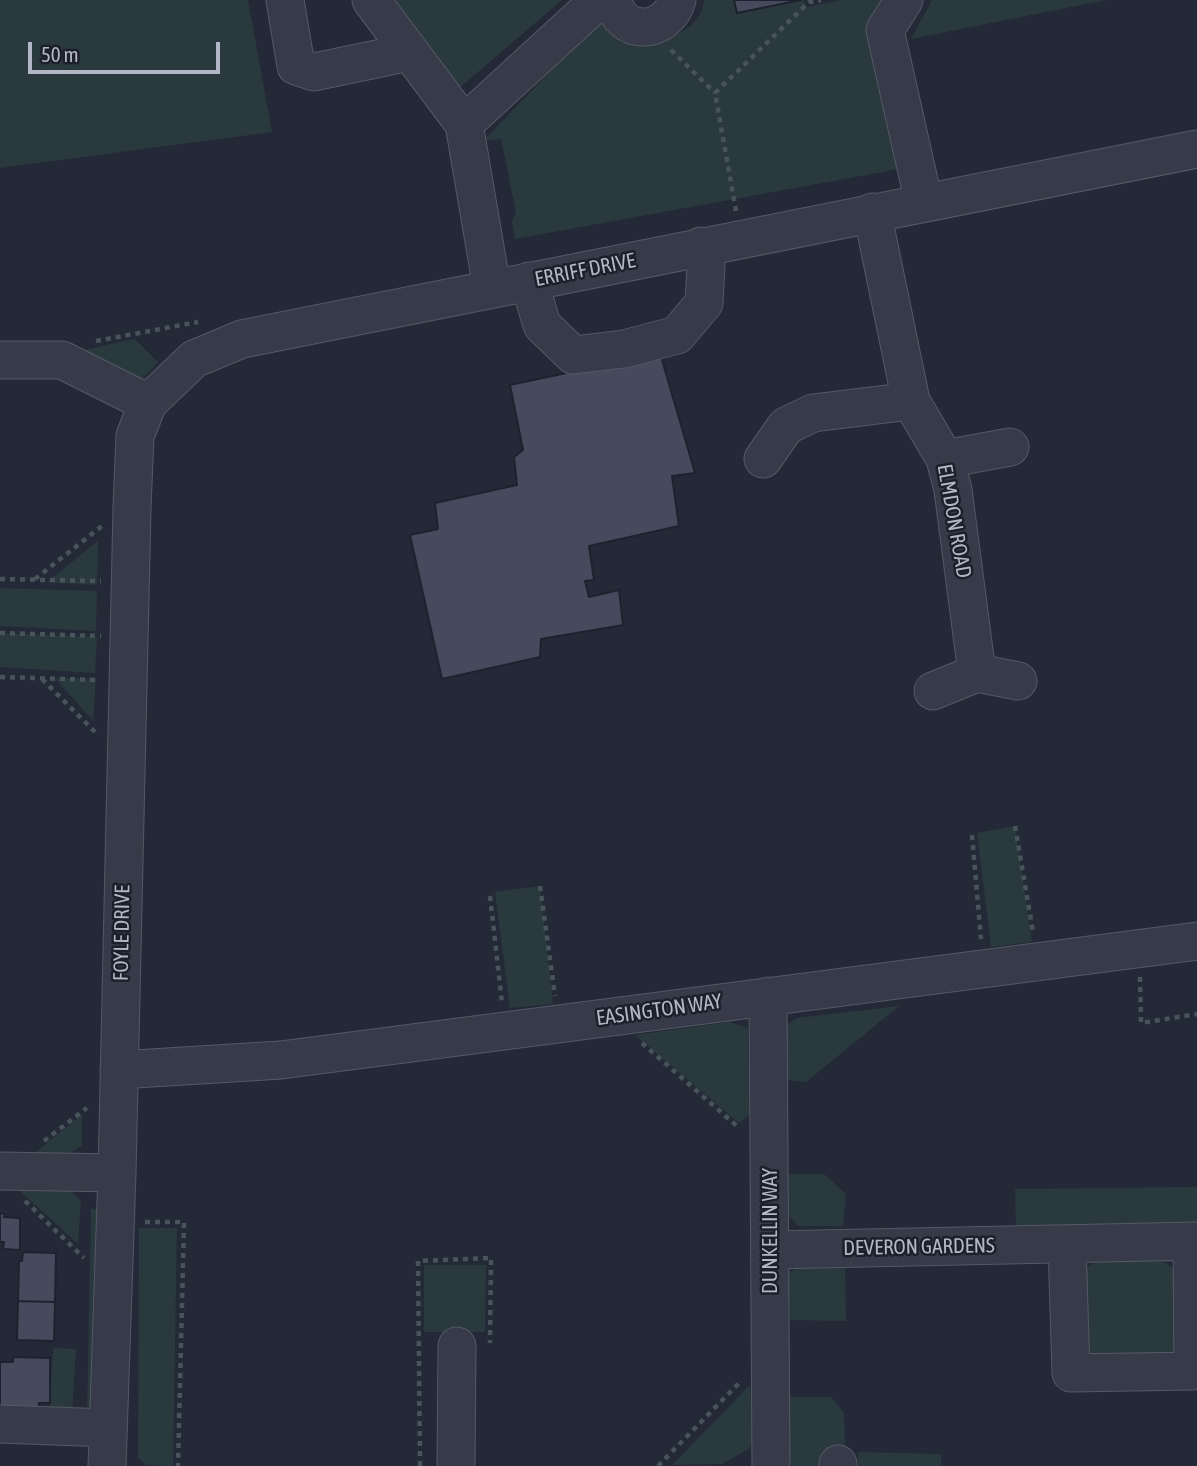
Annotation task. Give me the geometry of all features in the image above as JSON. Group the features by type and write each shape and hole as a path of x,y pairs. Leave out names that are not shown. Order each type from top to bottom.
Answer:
{"street":[{"path":"285,0 296,66 314,72 410,52"},
{"path":"371,0 464,124 492,288"},
{"path":"464,124 599,0"},
{"path":"613,0 619,15 626,22 646,27 666,20 673,12 677,0"},
{"path":"904,0 885,30 923,203"},
{"name":"ERRIFF DRIVE","path":"148,403 194,359 242,339 1197,149"},
{"name":"ELMDON ROAD","path":"872,212 911,401 946,460 956,507 977,673"},
{"path":"529,281 542,325 573,355 624,349 677,335 704,303 706,266 701,246"},
{"path":"0,360 62,360 148,403"},
{"path":"763,459 786,426 813,413 911,401"},
{"name":"FOYLE DRIVE","path":"107,1466 117,1173 132,508 135,436 148,403"},
{"path":"946,460 1010,447"},
{"path":"933,691 977,673 1018,681"},
{"name":"EASINGTON WAY","path":"119,1070 281,1060 1197,941"},
{"name":"DUNKELLIN WAY","path":"768,996 771,1466"},
{"path":"11,1185 117,1173"},
{"name":"DEVERON GARDENS","path":"771,1250 1195,1241 1193,1371 1071,1373 1067,1244"},
{"path":"456,1346 456,1466"},
{"path":"0,1424 108,1428"}],"path":[{"path":"715,93 809,2 821,0"},
{"path":"671,49 715,93 736,212"},
{"path":"91,342 199,322"},
{"path":"34,580 112,518"},
{"path":"0,579 107,581"},
{"path":"0,633 106,637"},
{"path":"0,677 105,680"},
{"path":"41,678 103,740"},
{"path":"1015,826 1034,936"},
{"path":"972,835 981,943"},
{"path":"540,886 556,1009"},
{"path":"490,896 503,1015"},
{"path":"1140,966 1141,1023 1197,1014"},
{"path":"635,1037 745,1133"},
{"path":"42,1142 96,1102"},
{"path":"11,1185 85,1259"},
{"path":"139,1222 184,1222 178,1466"},
{"path":"418,1261 420,1466"},
{"path":"658,1466 747,1374"}],"shaded area":[{"path":"0,0 248,0 272,132 0,168"},
{"path":"389,0 562,0 457,90"},
{"path":"704,0 734,0 737,13 801,0 804,0 807,7 841,0 891,0 899,169 515,239 512,221 516,212 501,139 483,141 598,22 626,39 662,39 675,35 695,22"},
{"path":"932,0 1106,0 911,39"},
{"path":"135,339 158,362 137,385 74,352"},
{"path":"98,541 97,585 47,582"},
{"path":"0,588 97,591 96,631 0,626"},
{"path":"0,633 97,637 95,673 0,667"},
{"path":"55,678 96,679 93,721"},
{"path":"1015,826 1032,942 991,947 977,833"},
{"path":"540,886 553,1004 510,1008 495,892"},
{"path":"899,1006 806,1082 786,1080 787,1025 797,1018"},
{"path":"729,1022 748,1028 749,1115 739,1123 635,1035"},
{"path":"82,1115 82,1145 67,1155 32,1155"},
{"path":"788,1174 824,1174 846,1194 843,1226 798,1226 789,1216"},
{"path":"1197,1187 1197,1223 1016,1227 1015,1189"},
{"path":"19,1190 70,1190 81,1201 78,1244"},
{"path":"91,1209 100,1209 96,1404 87,1417"},
{"path":"139,1228 177,1228 173,1466 146,1465 138,1458"},
{"path":"1159,1258 1179,1272 1180,1350 1160,1365 1101,1365 1080,1345 1081,1272 1097,1261"},
{"path":"424,1265 486,1265 485,1332 424,1332"},
{"path":"800,1265 845,1266 846,1321 790,1320 788,1274"},
{"path":"53,1348 76,1349 72,1414 49,1415"},
{"path":"750,1385 753,1436 750,1448 722,1464 672,1465"},
{"path":"789,1397 831,1397 844,1413 845,1447 827,1448 826,1466 792,1466"},
{"path":"858,1452 941,1454 941,1466 858,1466"}],"building":[{"path":"734,0 801,0 737,13"},
{"path":"660,353 695,473 672,476 679,526 589,546 594,580 585,581 589,597 619,590 623,625 541,639 540,657 442,679 410,535 438,529 435,503 517,485 514,457 523,450 510,385"},
{"path":"0,1213 5,1214 4,1217 20,1218 20,1250 3,1249 4,1242 0,1242"},
{"path":"23,1252 56,1253 55,1302 18,1301 19,1261 22,1261"},
{"path":"18,1301 55,1302 54,1341 17,1340"},
{"path":"13,1357 50,1358 50,1403 39,1403 38,1413 0,1409 0,1362 13,1362"}]}
